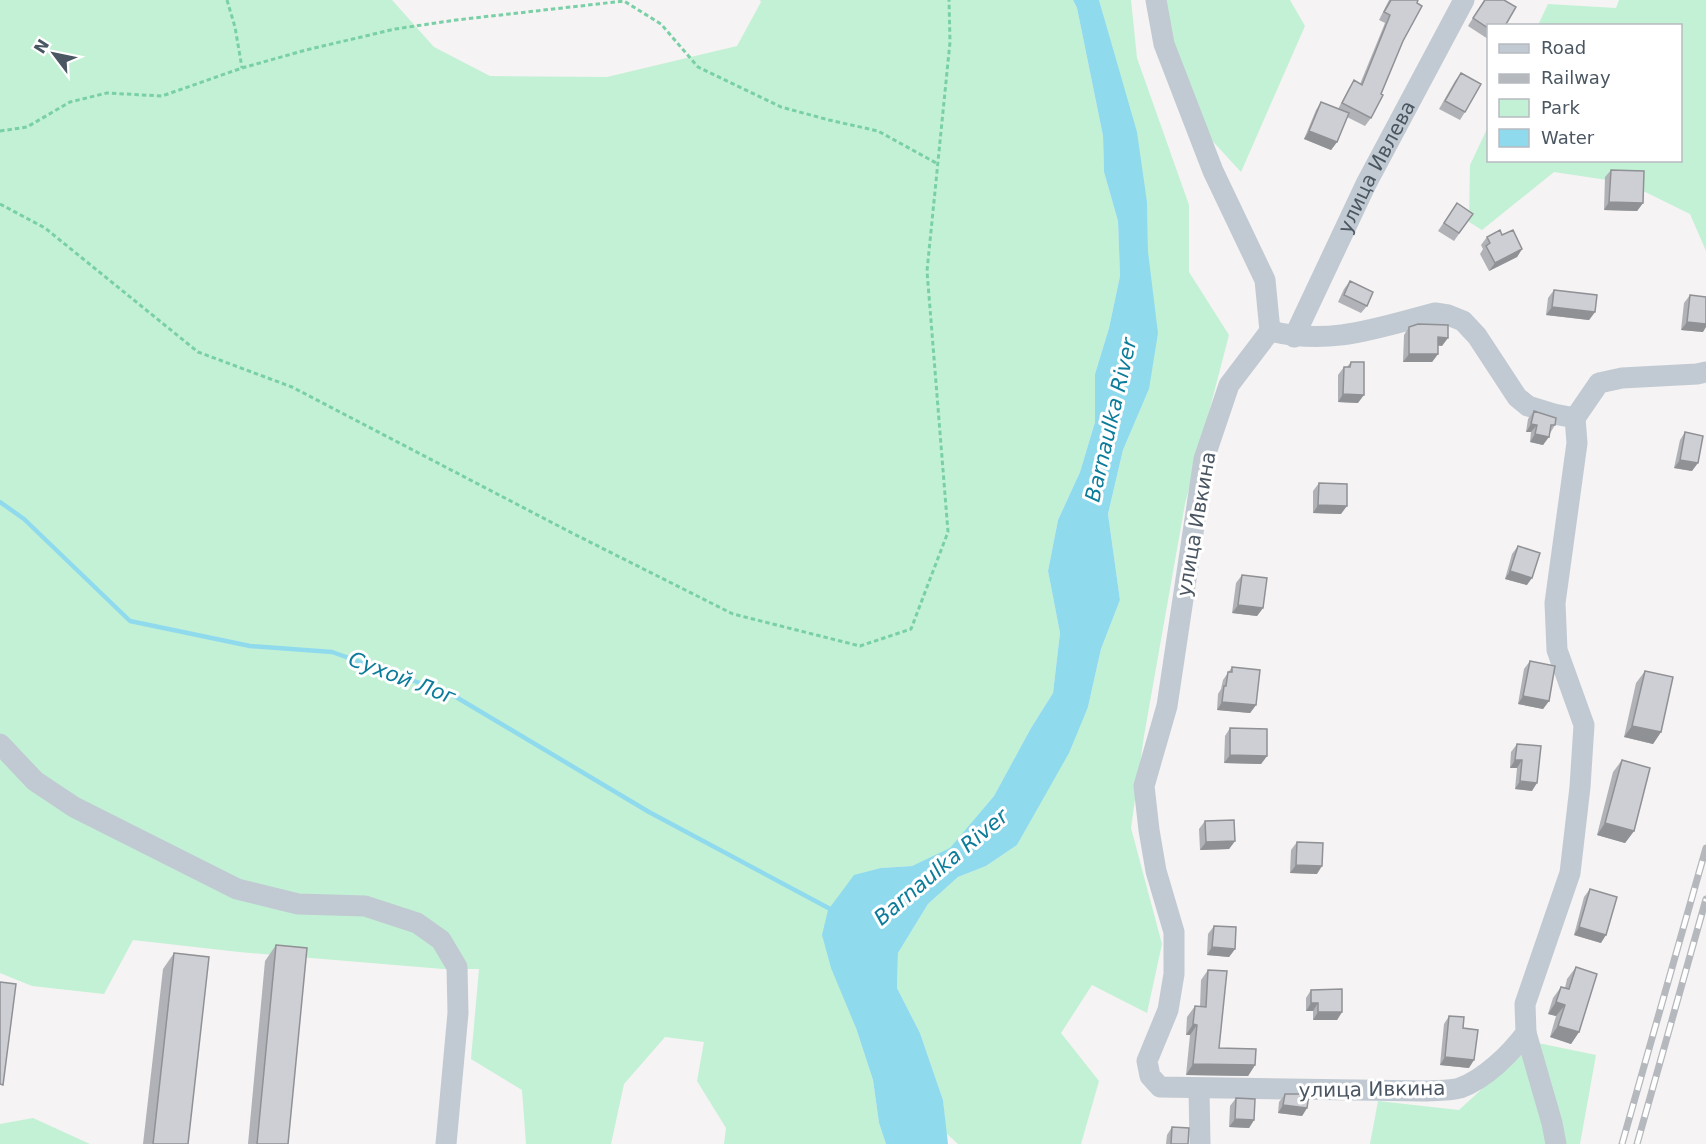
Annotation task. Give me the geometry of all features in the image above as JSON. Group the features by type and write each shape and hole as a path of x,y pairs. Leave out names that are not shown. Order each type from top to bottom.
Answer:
{"street":[{"path":"1156,0 1164,44 1213,171 1265,280 1270,331 1294,337 1350,335 1435,313 1448,315 1463,321 1477,336 1512,389 1528,406 1575,418"},
{"name":"улица Ивлева","path":"1294,337 1366,184 1464,0"},
{"name":"улица Ивкина","path":"1270,331 1229,385 1204,459 1167,706 1144,786 1156,871 1174,932 1174,974 1168,1010 1147,1061 1150,1076 1160,1088 1426,1091 1459,1088 1491,1068 1526,1034"},
{"path":"1556,1144 1552,1122 1526,1034 1525,1004 1570,873 1580,787 1584,725 1557,650 1555,603 1577,443 1575,418 1599,383 1623,378 1706,372"},
{"path":"0,744 35,781 74,807 237,889 298,904 365,906 417,923 441,940 457,967 458,990 446,1144"},
{"path":"1199,1089 1200,1144"}],"path":[{"path":"227,0 242,68"},
{"path":"0,131 27,127 70,102 107,93 162,96 242,68 395,29 624,0 661,24 698,67 781,107 878,131 938,164"},
{"path":"0,204 45,228 198,352 292,387 733,614 860,646 911,629 948,532 927,271 950,42 949,0"}],"green space":[{"path":"0,0 392,0 434,47 490,76 607,77 737,46 760,0 1073,0 1077,8 1103,136 1104,172 1118,221 1120,276 1109,328 1095,374 1095,422 1080,472 1058,520 1048,571 1060,633 1053,693 994,796 950,849 912,866 881,868 856,1028 873,1080 879,1123 886,1144 724,1144 726,1128 697,1081 704,1042 665,1037 624,1084 611,1144 526,1144 522,1090 471,1059 479,969 443,969 239,952 133,940 104,994 32,986 0,973"},
{"path":"1099,0 1131,0 1137,58 1189,205 1189,272 1229,335 1185,504 1144,736 1131,828 1162,944 1147,1013 1092,985 1061,1033 1099,1081 1081,1144 958,1144 946,1133 943,1100 920,1033 897,988 898,953 928,904 958,877 986,866 1017,845 1088,707 1101,649 1120,600 1108,514 1123,450 1149,389 1147,202 1116,62"},
{"path":"1157,0 1290,0 1305,26 1241,172 1207,135"},
{"path":"1619,0 1706,0 1706,251 1690,214 1627,183 1554,172 1482,230 1469,222 1470,165 1487,129 1487,162 1682,162 1682,24 1538,24 1548,4 1616,8"},
{"path":"1533,1042 1596,1055 1580,1144 1370,1144 1378,1101 1459,1110"},
{"path":"33,1118 90,1144 0,1144 0,1124"}],"water":[{"name":"Barnaulka River","path":"1073,0 1099,0 1137,132 1147,202 1148,252 1158,333 1149,389 1123,450 1108,514 1120,600 1101,649 1088,707 1069,753 1017,845 986,866 958,877 928,904 898,953 897,988 920,1033 943,1100 948,1144 886,1144 879,1123 873,1080 856,1028 831,968 822,935 828,910 854,875 881,868 912,866 950,848 994,796 1053,693 1060,633 1048,571 1058,520 1080,472 1095,422 1095,374 1109,328 1120,276 1118,221 1104,172 1103,136 1077,8"}],"building":[{"path":"1391,0 1418,0 1417,3 1422,6 1403,41 1381,94 1383,95 1371,118 1342,103 1354,80 1362,85 1390,15 1384,12"},
{"path":"1485,0 1504,0 1516,7 1506,24 1487,24 1487,27 1473,18"},
{"path":"1461,73 1481,84 1465,112 1445,101"},
{"path":"1321,102 1349,113 1337,142 1309,131"},
{"path":"1611,170 1644,171 1643,203 1609,202"},
{"path":"1457,203 1473,214 1459,233 1444,223"},
{"path":"1500,230 1502,235 1513,230 1522,249 1495,263 1486,246 1490,243 1487,237"},
{"path":"1350,281 1373,292 1367,306 1344,295"},
{"path":"1554,290 1597,295 1595,312 1552,307"},
{"path":"1690,295 1706,297 1706,324 1687,322"},
{"path":"1418,324 1448,325 1448,338 1438,337 1438,354 1409,354 1409,327"},
{"path":"1351,362 1364,362 1364,395 1343,394 1344,367 1350,367"},
{"path":"1534,411 1556,418 1555,425 1551,425 1549,437 1535,434 1537,425 1531,424"},
{"path":"1685,432 1703,436 1698,463 1680,460"},
{"path":"1319,483 1347,484 1347,506 1318,505"},
{"path":"1518,546 1540,553 1532,578 1510,571"},
{"path":"1242,575 1267,578 1263,608 1238,605"},
{"path":"1530,661 1555,666 1549,701 1523,696"},
{"path":"1232,667 1260,670 1256,705 1222,702 1228,672 1232,672"},
{"path":"1645,671 1673,677 1661,732 1632,726"},
{"path":"1230,728 1267,729 1267,756 1230,755"},
{"path":"1517,744 1541,746 1537,783 1520,781 1522,760 1515,760"},
{"path":"1622,760 1650,768 1634,831 1605,823"},
{"path":"1234,820 1235,841 1206,842 1205,821"},
{"path":"1297,842 1323,843 1322,866 1296,865"},
{"path":"1590,889 1617,897 1606,935 1579,927"},
{"path":"1214,926 1236,927 1235,949 1212,947"},
{"path":"276,945 307,948 288,1144 257,1144"},
{"path":"174,953 209,957 188,1144 153,1144"},
{"path":"1576,967 1597,974 1579,1032 1558,1026 1565,1005 1556,1002 1561,987 1569,989"},
{"path":"1208,970 1227,971 1219,1048 1256,1049 1255,1065 1193,1064 1197,1025 1193,1024 1195,1006 1206,1007"},
{"path":"0,982 16,984 3,1085 0,1084"},
{"path":"1342,989 1342,1012 1318,1012 1318,1003 1311,1003 1311,990"},
{"path":"1449,1016 1464,1017 1463,1028 1478,1030 1474,1060 1445,1057"},
{"path":"1285,1094 1309,1094 1307,1108 1283,1105"},
{"path":"1236,1098 1255,1099 1254,1120 1235,1119"},
{"path":"1172,1127 1189,1128 1188,1144 1171,1144"}],"waterway":[{"name":"Сухой Лог","path":"0,502 24,519 130,621 250,646 332,652 451,694 649,812 834,911"}],"railway":[{"path":"1622,1144 1706,848"},
{"path":"1637,1144 1706,899"}]}
